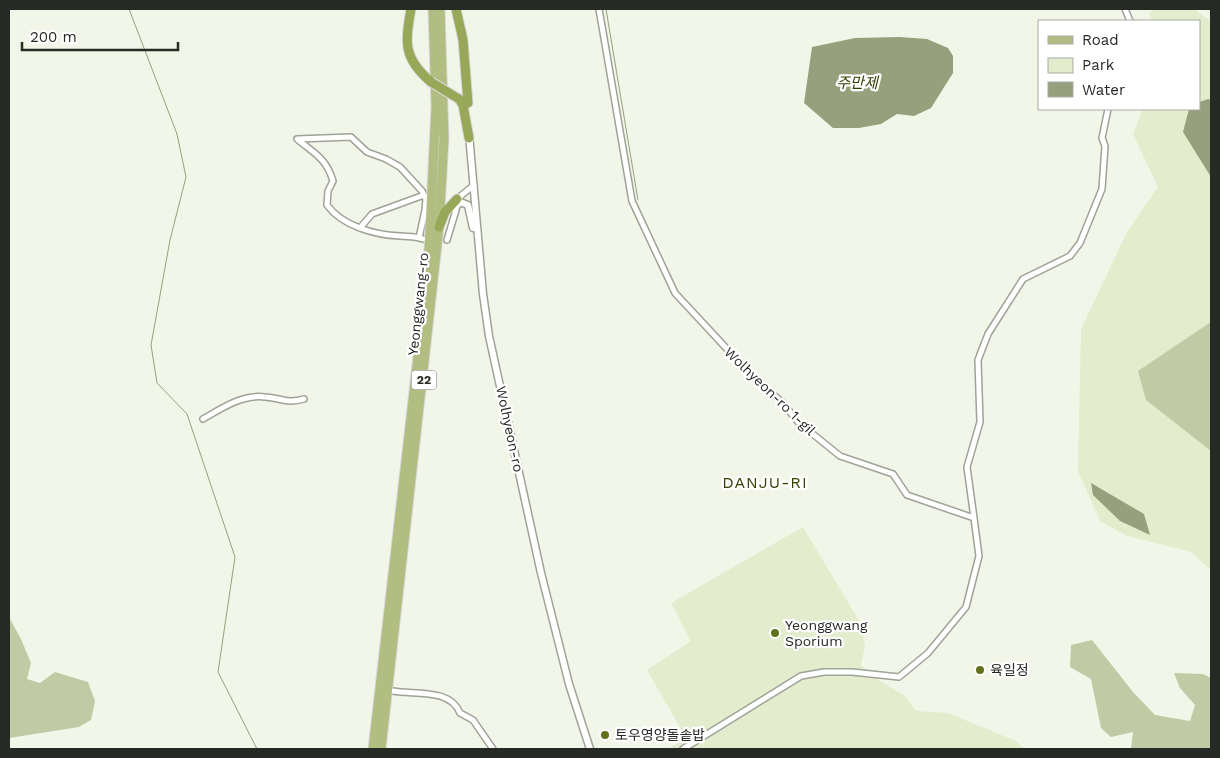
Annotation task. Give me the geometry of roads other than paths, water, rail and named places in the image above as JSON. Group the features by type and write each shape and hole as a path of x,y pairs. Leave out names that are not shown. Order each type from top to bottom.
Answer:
{"highway":[{"path":"411,9 406,38 409,55 416,69 431,82 463,101"},
{"path":"456,9 464,40 463,104 469,138"},
{"path":"439,227 445,212 456,203"}],"main road":[{"name":"Yeonggwang-ro","path":"373,749 428,269 436,107 433,9"},
{"name":"Yeonggwang-ro","path":"381,749 439,227 444,139 440,9"}],"street":[{"name":"Wolhyeon-ro 1-gil","path":"599,9 632,201 675,292 754,378 783,403 798,422 840,456 893,474 907,495 974,518"},
{"path":"683,749 801,676 824,672 852,672 899,678 928,653 966,608 979,556 967,467 980,422 978,360 988,334 1023,279 1070,256 1080,242 1102,189 1105,146 1102,138 1108,110"},
{"path":"351,137 367,152 400,167 424,194 425,210 421,238 410,234 402,236 360,228 332,213 327,205 328,191 334,181 326,162 297,139 351,137"},
{"name":"Wolhyeon-ro","path":"469,138 479,254 489,336 509,436 569,684 590,749"},
{"path":"447,240 456,203 463,191 474,185"},
{"path":"360,228 372,214 424,194"},
{"path":"456,203 460,202 468,205 479,254"},
{"path":"202,419 245,398 264,396 281,402 304,399"},
{"path":"393,691 446,697 456,704 460,713 473,720 493,749"}],"water":[{"name":"주만제","path":"900,37 927,39 948,48 953,56 953,73 931,108 914,116 897,114 881,124 859,128 833,128 804,103 812,47 855,38"},
{"path":"1211,100 1211,177 1183,132 1189,110 1200,110 1200,102"},
{"path":"1091,483 1144,514 1150,535 1120,521 1093,495"}],"waterway":[{"path":"129,9 177,134 186,177 170,240 151,345 157,383 187,414 235,557 218,672 257,749"},
{"path":"606,9 638,200"}],"place":[{"name":"Yeonggwang Sporium","path":"775,633"},
{"name":"육일정","path":"980,670"},
{"name":"토우영양돌솥밥","path":"605,735"}],"district":[{"name":"DANJU-RI","path":"765,482"}]}
